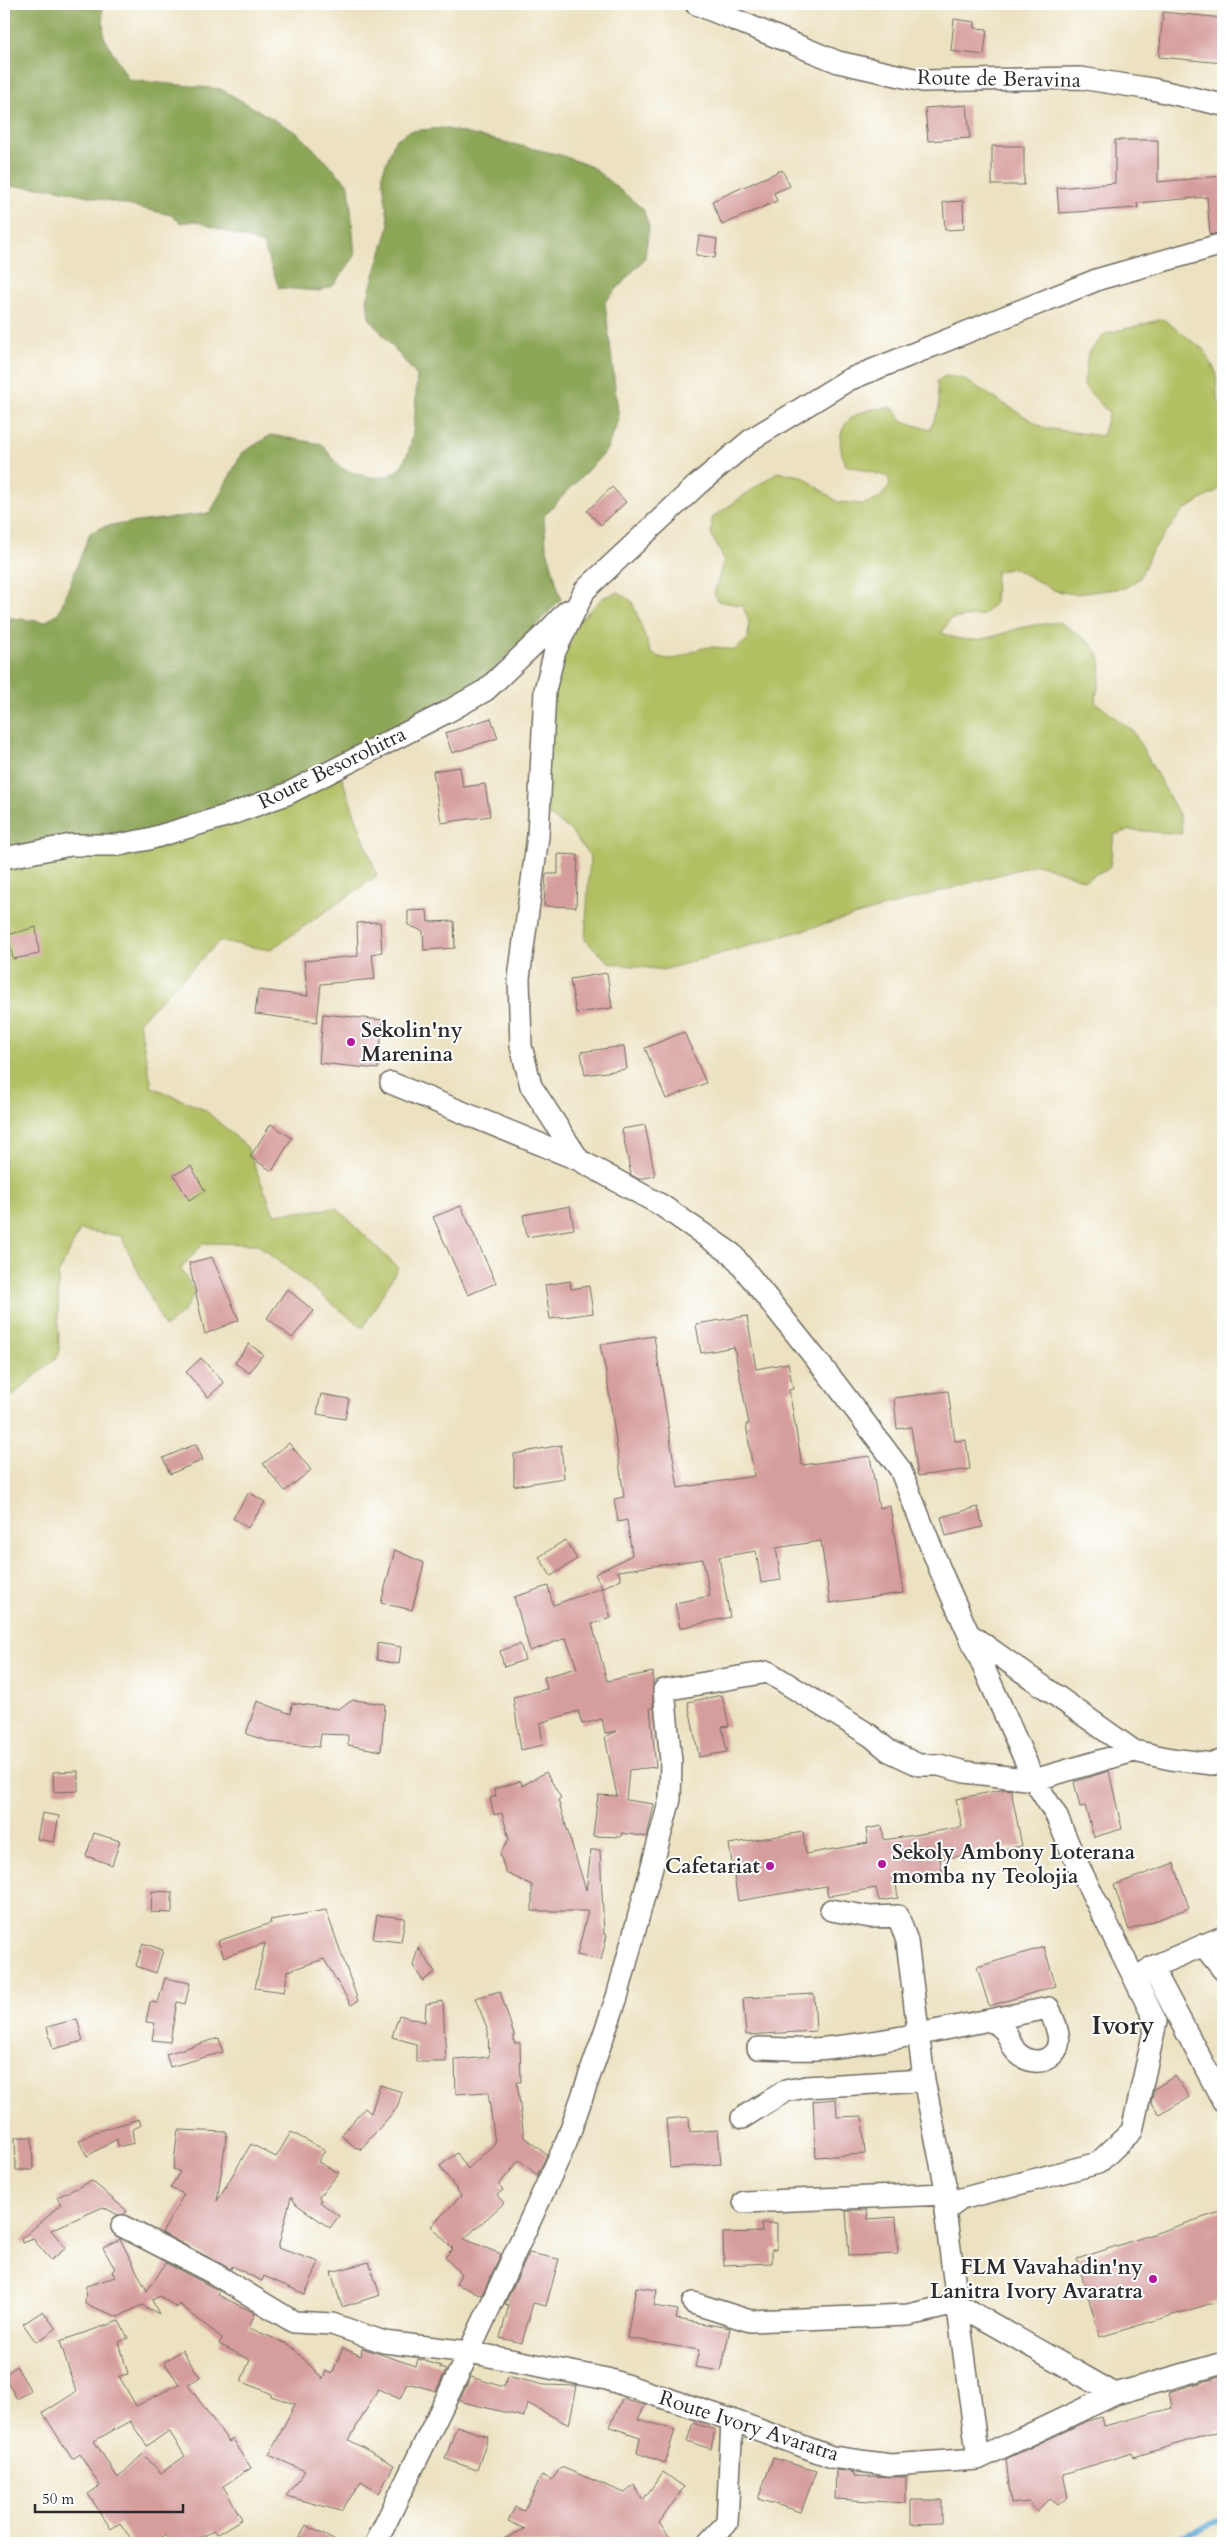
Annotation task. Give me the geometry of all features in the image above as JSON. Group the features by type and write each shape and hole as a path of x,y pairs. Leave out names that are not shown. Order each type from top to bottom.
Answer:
{"street":[{"name":"Route de Beravina","path":"696,4 838,62 923,81 1080,78 1152,89 1223,105"},
{"name":"Route Besorohitra","path":"4,858 71,845 118,845 149,839 229,815 287,794 486,690 550,629 585,590 697,485 752,439 848,380 1099,278 1223,244"},
{"path":"578,1160 531,1086 521,1046 519,978 538,836 545,690 556,651 585,590"},
{"path":"391,1083 578,1160 661,1205 732,1254 836,1384 900,1468 941,1572 1034,1780 1056,1815 1134,1980 1156,2022 1132,2131 1098,2163 946,2202 744,2202"},
{"path":"971,1636 1134,1751 1172,1759 1213,1764 1223,1760"},
{"path":"376,2543 469,2352 566,2143 617,1997 670,1799 671,1761 664,1690 768,1672 872,1736 889,1750 919,1765 939,1765 965,1772 1034,1780 1134,1751"},
{"path":"832,1910 870,1918 898,1916 907,1941 924,2080 946,2202 957,2304 978,2459"},
{"path":"1134,1980 1152,1967 1223,1937"},
{"path":"1204,1945 1223,1970"},
{"path":"1152,1967 1223,2100"},
{"path":"758,2048 825,2048 920,2035 989,2020"},
{"path":"742,2118 785,2091 806,2087 924,2080"},
{"name":"Route Ivory Avaratra","path":"122,2226 216,2274 294,2322 332,2324 384,2342 469,2352 607,2379 732,2420 832,2457 890,2465 978,2459 1115,2394 1223,2363"},
{"path":"693,2303 750,2320 908,2315 957,2304 1115,2394"},
{"path":"708,2543 727,2523 732,2420"}],"green space":[{"path":"4,4 102,4 104,37 129,80 221,89 299,134 349,185 355,256 334,285 319,291 279,288 263,244 195,221 181,223 171,215 53,188 4,186"},
{"path":"443,128 561,155 592,167 643,209 649,226 645,258 605,302 619,420 606,451 544,516 546,545 561,599 484,680 232,815 4,857 4,617 45,622 59,612 90,533 105,526 210,513 242,453 271,435 322,444 332,458 344,469 366,476 384,477 396,471 405,459 411,444 414,426 417,376 369,318 367,299 389,226 382,174 395,140 410,131"},
{"path":"1163,319 1204,350 1216,372 1217,397 1223,410 1223,487 1183,511 1152,551 1139,579 1125,588 1075,594 1056,591 1013,568 996,572 995,603 983,615 950,619 942,633 964,640 974,640 984,639 1028,626 1059,622 1084,639 1098,653 1100,661 1099,685 1095,702 1133,731 1181,818 1182,834 1130,830 1114,835 1110,867 1085,880 1037,864 663,970 610,963 585,940 590,856 570,830 536,806 549,693 578,622 602,598 618,592 632,601 651,653 669,659 702,648 711,647 735,650 748,639 749,622 743,606 718,601 714,594 724,559 711,535 712,518 777,472 802,476 838,502 863,504 879,499 890,485 888,477 846,465 841,451 840,439 843,429 848,421 867,410 893,408 903,421 930,430 939,408 937,381 945,376 962,378 1044,428 1102,436 1109,413 1084,386 1088,353 1105,334"},
{"path":"338,767 377,876 270,950 220,941 139,1022 152,1087 205,1110 247,1147 274,1214 337,1208 398,1268 363,1328 257,1244 204,1243 181,1268 195,1293 183,1312 165,1328 121,1236 80,1230 58,1275 59,1355 4,1403 4,858"}],"building":[{"path":"1163,12 1223,18 1223,63 1159,57"},
{"path":"954,19 975,22 975,28 987,29 984,55 951,51"},
{"path":"967,105 970,138 928,141 925,108"},
{"path":"1115,140 1158,140 1158,182 1222,176 1223,232 1210,235 1207,197 1137,203 1138,208 1059,213 1057,188 1115,183"},
{"path":"992,146 1024,146 1024,185 992,185"},
{"path":"782,170 790,186 774,193 777,201 722,225 712,201"},
{"path":"963,201 964,229 945,230 943,202"},
{"path":"699,236 717,239 715,258 696,255"},
{"path":"612,487 626,502 601,525 587,511"},
{"path":"491,718 498,738 452,753 445,733"},
{"path":"460,767 463,787 485,784 490,816 441,823 433,771"},
{"path":"558,854 578,855 576,907 544,906 546,874 558,874"},
{"path":"427,910 428,922 454,921 455,948 424,950 423,931 408,925 408,911"},
{"path":"380,922 382,952 372,954 375,979 321,984 317,1022 255,1014 258,990 308,996 304,961 358,956 357,923"},
{"path":"36,927 39,954 13,959 8,935"},
{"path":"607,973 612,1008 576,1013 570,979"},
{"name":"Sekolin'ny Marenina","path":"323,1014 383,1020 378,1069 319,1063"},
{"path":"684,1032 706,1083 666,1099 645,1048"},
{"path":"624,1046 627,1069 585,1075 581,1052"},
{"path":"271,1124 292,1138 272,1171 250,1157"},
{"path":"645,1125 655,1176 639,1179 631,1175 622,1129"},
{"path":"191,1166 205,1191 189,1200 174,1175"},
{"path":"461,1206 496,1283 468,1295 433,1217"},
{"path":"570,1206 574,1229 527,1237 523,1215"},
{"path":"212,1257 239,1320 205,1334 189,1263"},
{"path":"570,1281 571,1289 589,1286 593,1313 550,1319 545,1285"},
{"path":"287,1289 314,1311 292,1338 267,1318"},
{"path":"747,1316 756,1369 788,1363 793,1389 789,1390 802,1465 870,1456 879,1508 890,1506 903,1593 830,1603 821,1541 776,1548 781,1580 761,1583 756,1551 719,1557 730,1617 680,1628 675,1603 710,1596 703,1559 618,1571 621,1579 602,1588 595,1574 632,1555 627,1520 618,1522 614,1499 624,1497 606,1372 600,1345 654,1336 678,1488 754,1476 746,1424 749,1424 734,1347 701,1353 696,1324"},
{"path":"249,1344 263,1354 249,1373 235,1363"},
{"path":"201,1358 224,1383 208,1397 186,1372"},
{"path":"948,1391 955,1441 966,1440 970,1469 918,1476 911,1427 897,1429 894,1398"},
{"path":"321,1394 349,1399 345,1419 317,1414"},
{"path":"289,1443 311,1470 285,1491 263,1464"},
{"path":"196,1444 203,1460 170,1474 163,1458"},
{"path":"561,1445 564,1478 514,1486 514,1454"},
{"path":"249,1492 265,1502 248,1528 233,1518"},
{"path":"978,1507 983,1527 946,1536 941,1517"},
{"path":"565,1540 577,1559 551,1576 539,1557"},
{"path":"395,1550 424,1563 412,1610 381,1603"},
{"path":"548,1586 553,1605 602,1588 611,1618 592,1624 607,1681 653,1672 653,1708 650,1708 656,1767 629,1770 626,1800 654,1804 647,1837 622,1833 621,1837 593,1836 598,1795 617,1796 605,1737 617,1731 605,1733 602,1719 582,1724 578,1711 540,1723 543,1745 521,1750 513,1697 547,1689 544,1677 577,1668 566,1638 530,1651 514,1597"},
{"path":"377,1643 401,1647 399,1664 377,1660"},
{"path":"520,1644 525,1660 504,1667 500,1651"},
{"path":"722,1695 729,1726 722,1727 727,1752 699,1757 688,1702"},
{"path":"353,1700 385,1704 381,1751 348,1745 348,1735 321,1734 319,1747 271,1742 246,1734 257,1701 291,1714 292,1703 338,1709"},
{"path":"78,1771 78,1791 54,1792 53,1772"},
{"path":"1109,1771 1122,1829 1094,1837 1085,1806 1080,1807 1074,1782"},
{"path":"546,1772 561,1798 558,1800 586,1890 591,1850 600,1850 604,1934 607,1935 601,1960 577,1955 588,1911 532,1911 532,1885 506,1873 500,1854 509,1839 502,1813 494,1815 490,1798 496,1796 494,1789 521,1781 522,1786"},
{"path":"1006,1789 1011,1790 1022,1846 940,1859 943,1877 896,1885 898,1898 879,1901 876,1888 828,1896 826,1886 738,1901 729,1844 803,1832 806,1854 868,1843 866,1829 882,1826 884,1840 962,1827 956,1799"},
{"path":"42,1813 59,1816 54,1842 37,1839"},
{"path":"94,1833 120,1841 112,1865 86,1856"},
{"path":"1174,1863 1189,1908 1129,1930 1114,1885"},
{"path":"152,1891 172,1892 172,1913 151,1912"},
{"path":"326,1910 358,2001 351,2005 324,1959 288,1971 284,1992 255,1988 265,1943 224,1957 218,1941 271,1923 270,1920"},
{"path":"377,1915 405,1918 401,1942 373,1939"},
{"path":"143,1943 163,1950 156,1973 136,1966"},
{"path":"418,1947 435,1972 423,1981 413,1966"},
{"path":"1044,1947 1056,1986 989,2006 977,1967"},
{"path":"165,1978 190,1983 185,2004 177,2002 170,2042 152,2040 155,2023 146,2022 150,2002 158,2003"},
{"path":"500,1991 514,2035 514,2043 520,2043 521,2082 517,2082 524,2137 547,2155 537,2175 519,2160 499,2185 503,2190 497,2195 504,2203 464,2239 501,2254 482,2295 456,2284 461,2274 445,2257 453,2249 431,2226 461,2196 440,2166 457,2153 468,2169 495,2143 488,2092 456,2094 455,2060 489,2057 488,2030 475,1998"},
{"path":"814,1994 816,2031 746,2035 743,1998"},
{"path":"443,2001 446,2062 416,2062 416,2044 392,2037 399,2015 425,2022 426,2004"},
{"path":"77,2019 83,2041 53,2049 47,2027"},
{"path":"219,2038 223,2052 170,2067 166,2054"},
{"path":"1175,2076 1189,2097 1160,2115 1151,2102 1154,2089"},
{"path":"380,2085 402,2092 397,2108 360,2150 361,2148 356,2148 341,2135 365,2108 371,2113"},
{"path":"836,2099 837,2117 862,2116 865,2154 816,2157 813,2101"},
{"path":"689,2117 690,2132 718,2130 721,2164 670,2168 666,2119"},
{"path":"139,2119 141,2125 132,2130 134,2143 118,2147 117,2139 87,2156 79,2141 95,2132"},
{"path":"178,2130 227,2132 217,2201 251,2144 276,2157 291,2132 325,2150 318,2162 339,2173 319,2197 320,2202 339,2216 330,2228 296,2204 291,2197 278,2248 319,2262 305,2294 264,2276 262,2281 232,2266 231,2269 162,2233 184,2194 170,2188 180,2172 173,2169"},
{"path":"15,2137 32,2137 33,2170 16,2170"},
{"path":"92,2181 127,2211 125,2214 118,2215 103,2207 51,2230 66,2248 51,2260 33,2239 23,2243 21,2239 61,2205 57,2197"},
{"path":"846,2210 867,2210 868,2219 896,2217 898,2254 849,2256"},
{"name":"FLM Vavahadin'ny Lanitra Ivory Avaratra","path":"1223,2211 1223,2300 1100,2337 1077,2259"},
{"path":"761,2223 777,2223 777,2249 772,2249 772,2263 724,2265 723,2233 762,2232"},
{"path":"120,2239 147,2291 166,2263 220,2291 218,2295 255,2313 249,2328 290,2345 323,2379 326,2371 332,2374 343,2348 361,2356 362,2348 416,2366 418,2359 441,2366 440,2368 446,2370 436,2391 407,2383 400,2399 378,2389 349,2440 394,2465 379,2493 361,2482 341,2511 286,2496 305,2471 269,2455 295,2404 271,2396 271,2394 241,2381 250,2360 219,2344 222,2338 179,2304 177,2308 160,2296 152,2300 159,2314 142,2305 118,2317 85,2304 86,2286 115,2277 112,2271 115,2269 103,2248"},
{"path":"529,2253 559,2259 546,2306 533,2303 522,2343 500,2338 509,2305 505,2304"},
{"path":"369,2262 380,2295 342,2307 331,2272"},
{"path":"636,2287 657,2290 654,2306 678,2310 676,2319 730,2328 721,2371 695,2367 699,2350 627,2338"},
{"path":"43,2311 56,2329 36,2342 23,2324"},
{"path":"119,2321 128,2338 119,2342 128,2374 119,2376 136,2406 179,2384 164,2362 182,2350 200,2377 188,2385 229,2442 233,2439 251,2468 223,2486 242,2519 217,2534 214,2531 190,2543 170,2543 166,2535 153,2543 134,2543 120,2523 111,2529 88,2494 100,2486 80,2454 72,2459 43,2413 76,2392 60,2341","holes":["130,2421 147,2446 169,2431 185,2456 161,2473 143,2454 118,2478 94,2441"]},
{"path":"16,2366 31,2391 17,2399 4,2376"},
{"path":"507,2376 544,2385 577,2386 569,2425 527,2403 524,2417 459,2401 471,2377 504,2387"},
{"path":"1223,2376 1223,2430 1134,2457 1132,2453 1063,2474 1068,2497 1058,2505 1050,2499 1037,2512 1029,2502 1011,2504 1006,2459 1087,2421 1102,2417 1104,2426 1172,2408 1169,2392"},
{"path":"622,2399 645,2405 638,2419 675,2430 665,2463 637,2453 640,2437 610,2427"},
{"path":"693,2423 715,2430 711,2449 687,2441"},
{"path":"457,2426 488,2437 477,2470 445,2459"},
{"path":"773,2458 816,2471 801,2512 758,2499"},
{"path":"561,2467 625,2493 634,2485 643,2500 663,2472 684,2487 659,2523 675,2543 495,2543 525,2529 508,2521 515,2507 524,2511 542,2475 552,2480"},
{"path":"836,2470 854,2473 854,2476 906,2477 906,2503 835,2499"},
{"path":"911,2500 942,2500 942,2523 911,2524"},
{"path":"306,2525 339,2543 296,2543"}],"waterway":[{"path":"1165,2543 1223,2519"}],"place":[{"name":"Sekolin'ny Marenina","path":"351,1042"},
{"name":"Sekoly Ambony Loterana momba ny Teolojia","path":"882,1864"},
{"name":"Cafetariat","path":"770,1866"},
{"name":"FLM Vavahadin'ny Lanitra Ivory Avaratra","path":"1153,2279"}],"district":[{"name":"Ivory","path":"1123,2025"}]}
